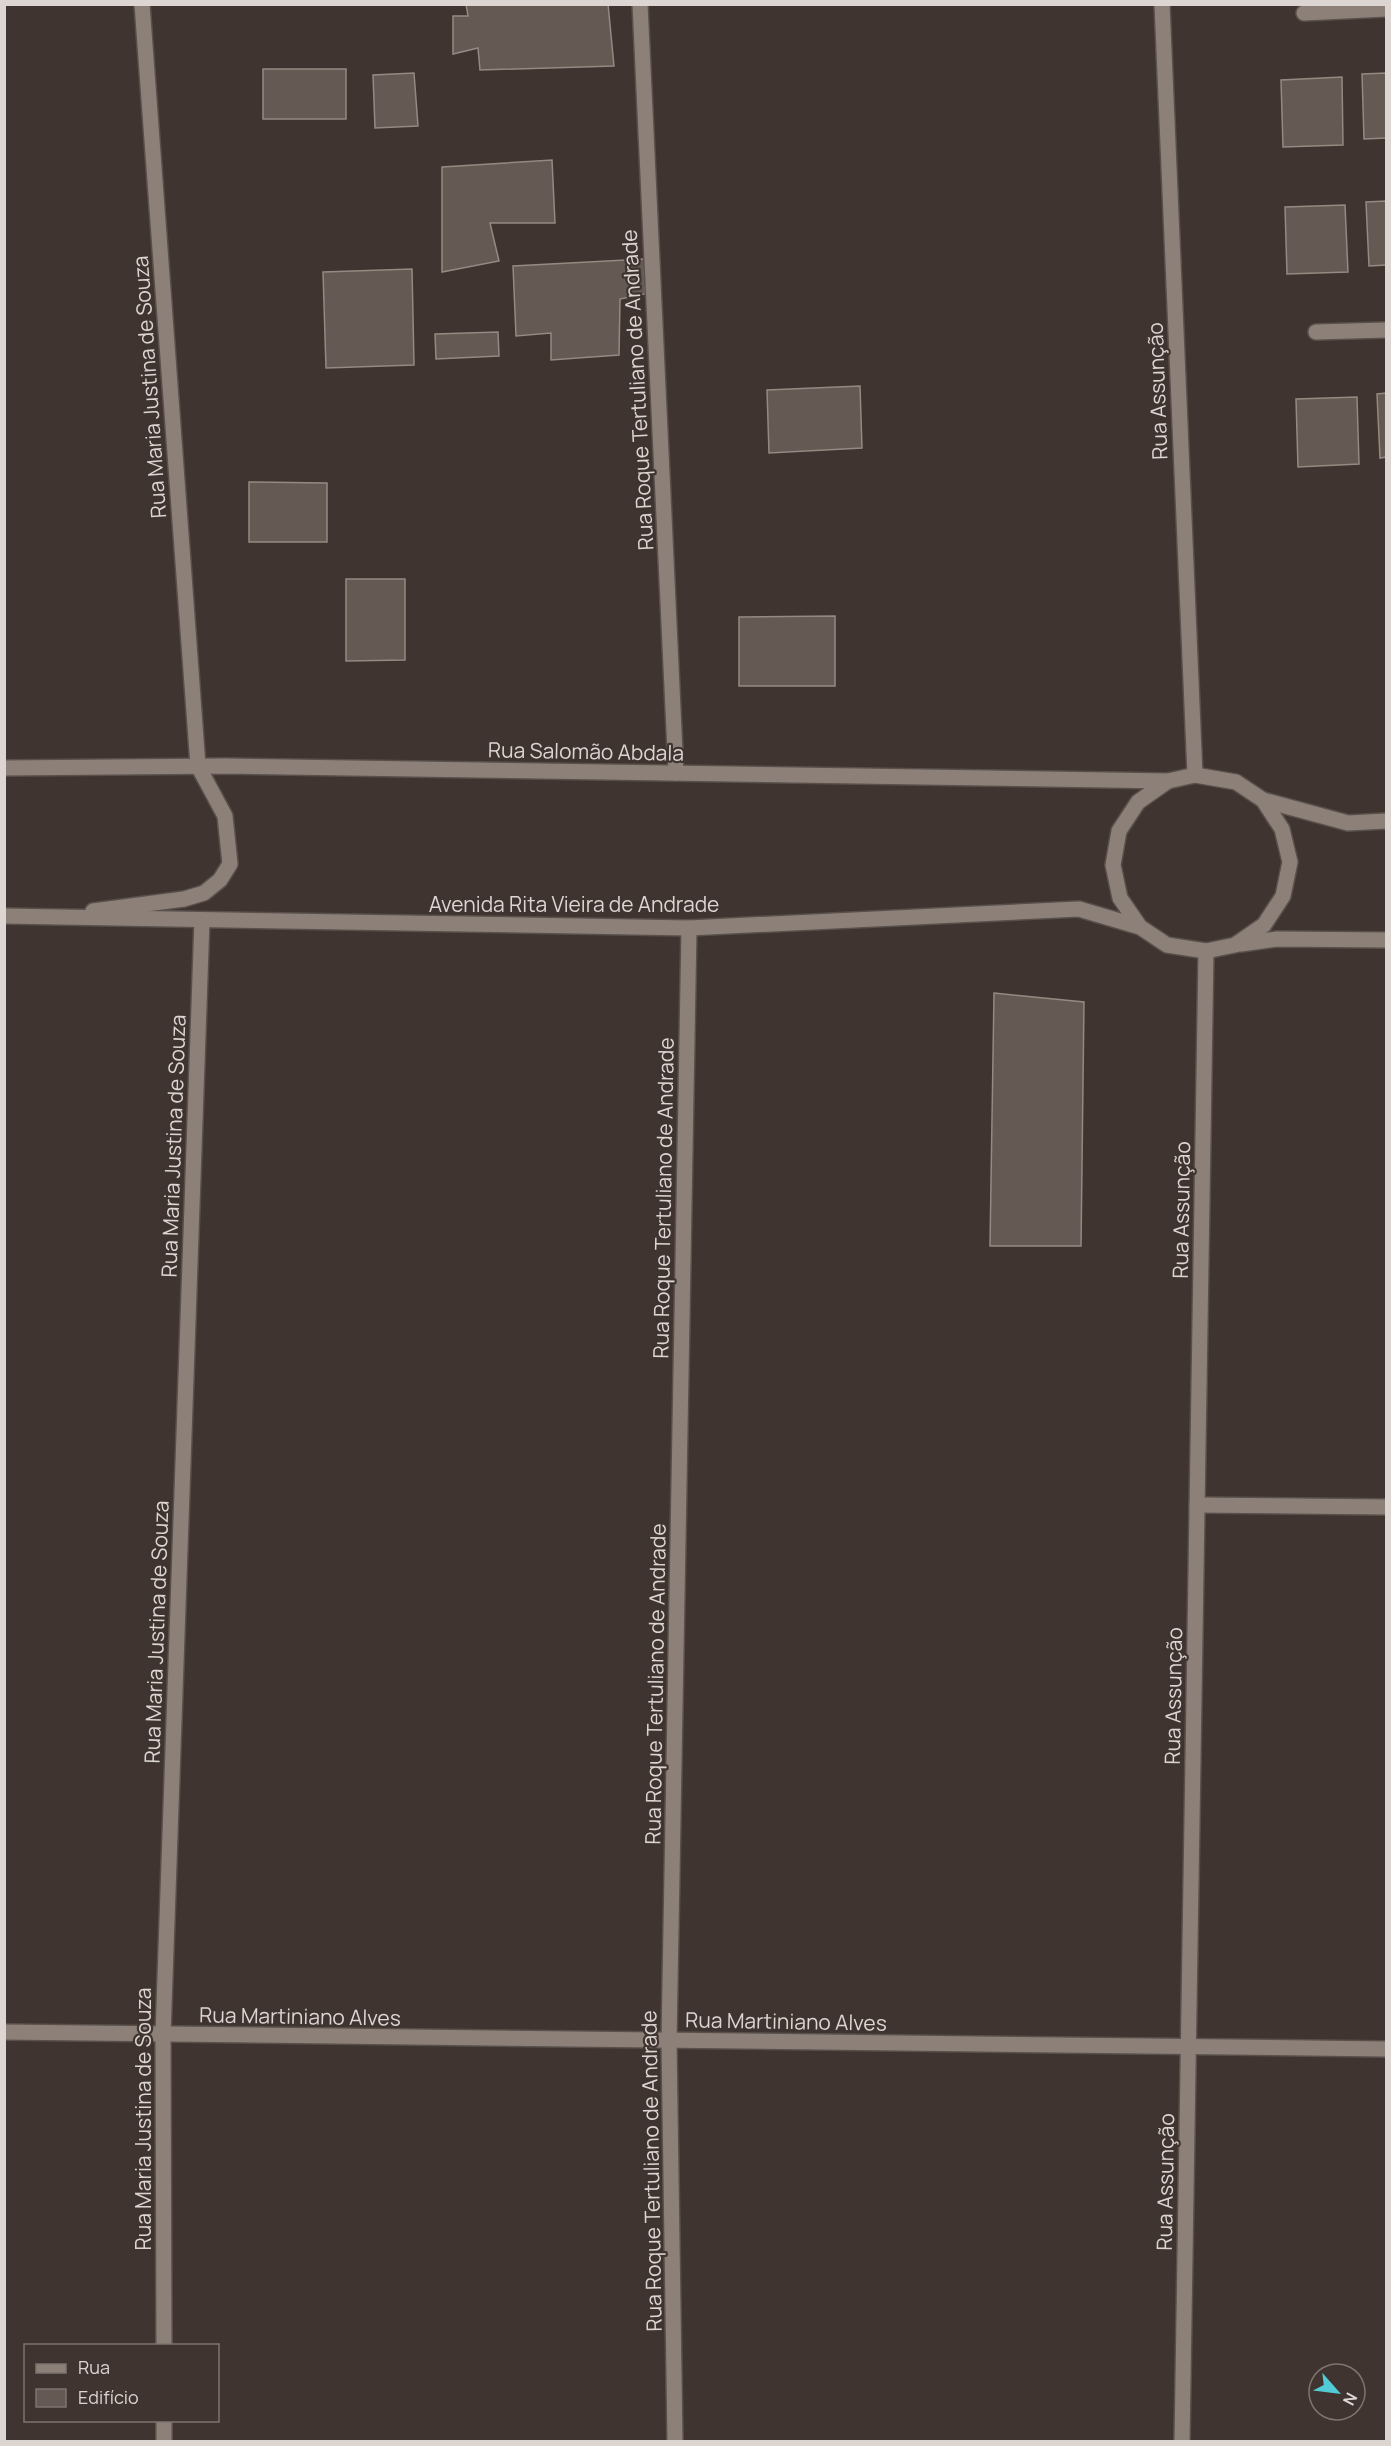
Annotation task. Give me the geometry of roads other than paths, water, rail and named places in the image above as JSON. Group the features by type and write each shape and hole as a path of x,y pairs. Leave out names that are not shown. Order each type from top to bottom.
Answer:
{"street":[{"name":"Rua Maria Justina de Souza","path":"142,4 198,766"},
{"name":"Rua Roque Tertuliano de Andrade","path":"640,4 676,773"},
{"name":"Rua Assunção","path":"1162,4 1195,775"},
{"path":"1304,13 1386,9"},
{"path":"1316,332 1386,330"},
{"name":"Rua Salomão Abdala","path":"4,768 198,766 1168,781"},
{"path":"48,917 183,899 204,893 220,880 231,864 225,816 198,766"},
{"path":"1386,821 1348,823 1263,800 1236,782 1195,775 1168,781 1138,802 1119,831 1113,865 1120,898 1140,927 1167,945 1206,951 1276,939 1386,940"},
{"path":"1236,945 1264,925 1283,896 1290,862 1282,829 1263,800"},
{"name":"Avenida Rita Vieira de Andrade","path":"4,916 689,928 1079,909 1140,927"},
{"name":"Rua Maria Justina de Souza","path":"164,2344 163,2036 202,921"},
{"name":"Rua Roque Tertuliano de Andrade","path":"675,2442 669,2041 689,928"},
{"name":"Rua Assunção","path":"1182,2442 1206,951"},
{"path":"1197,1505 1386,1507"},
{"name":"Rua Martiniano Alves","path":"4,2032 163,2036 1386,2049"},
{"path":"164,2422 164,2442"}]}
